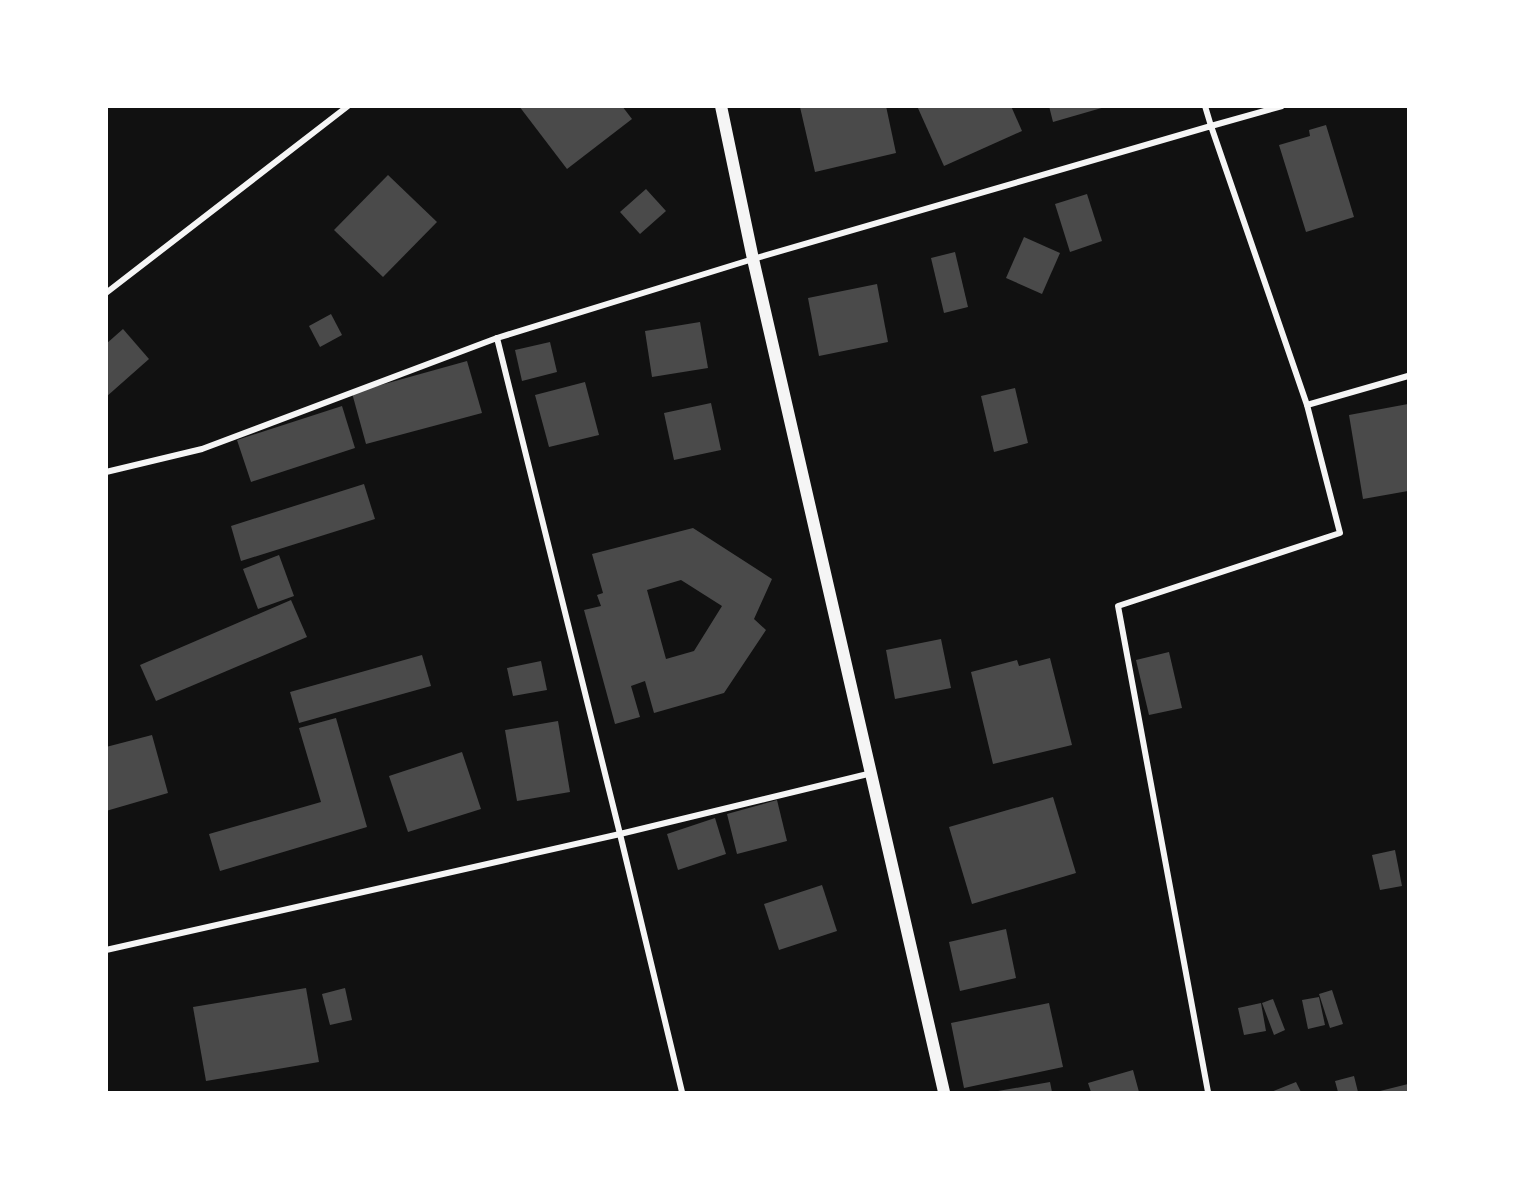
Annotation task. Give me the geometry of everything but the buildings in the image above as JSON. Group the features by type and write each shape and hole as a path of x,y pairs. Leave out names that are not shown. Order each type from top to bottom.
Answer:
{"main road":[{"path":"721,106 753,259 944,1092"}],"street":[{"path":"106,293 348,106"},
{"path":"1205,106 1307,405 1340,533 1118,606 1208,1092"},
{"path":"106,472 202,449 497,338 753,259 1281,106"},
{"path":"497,338 682,1092"},
{"path":"1307,405 1408,376"},
{"path":"106,950 620,834 872,773"}]}
